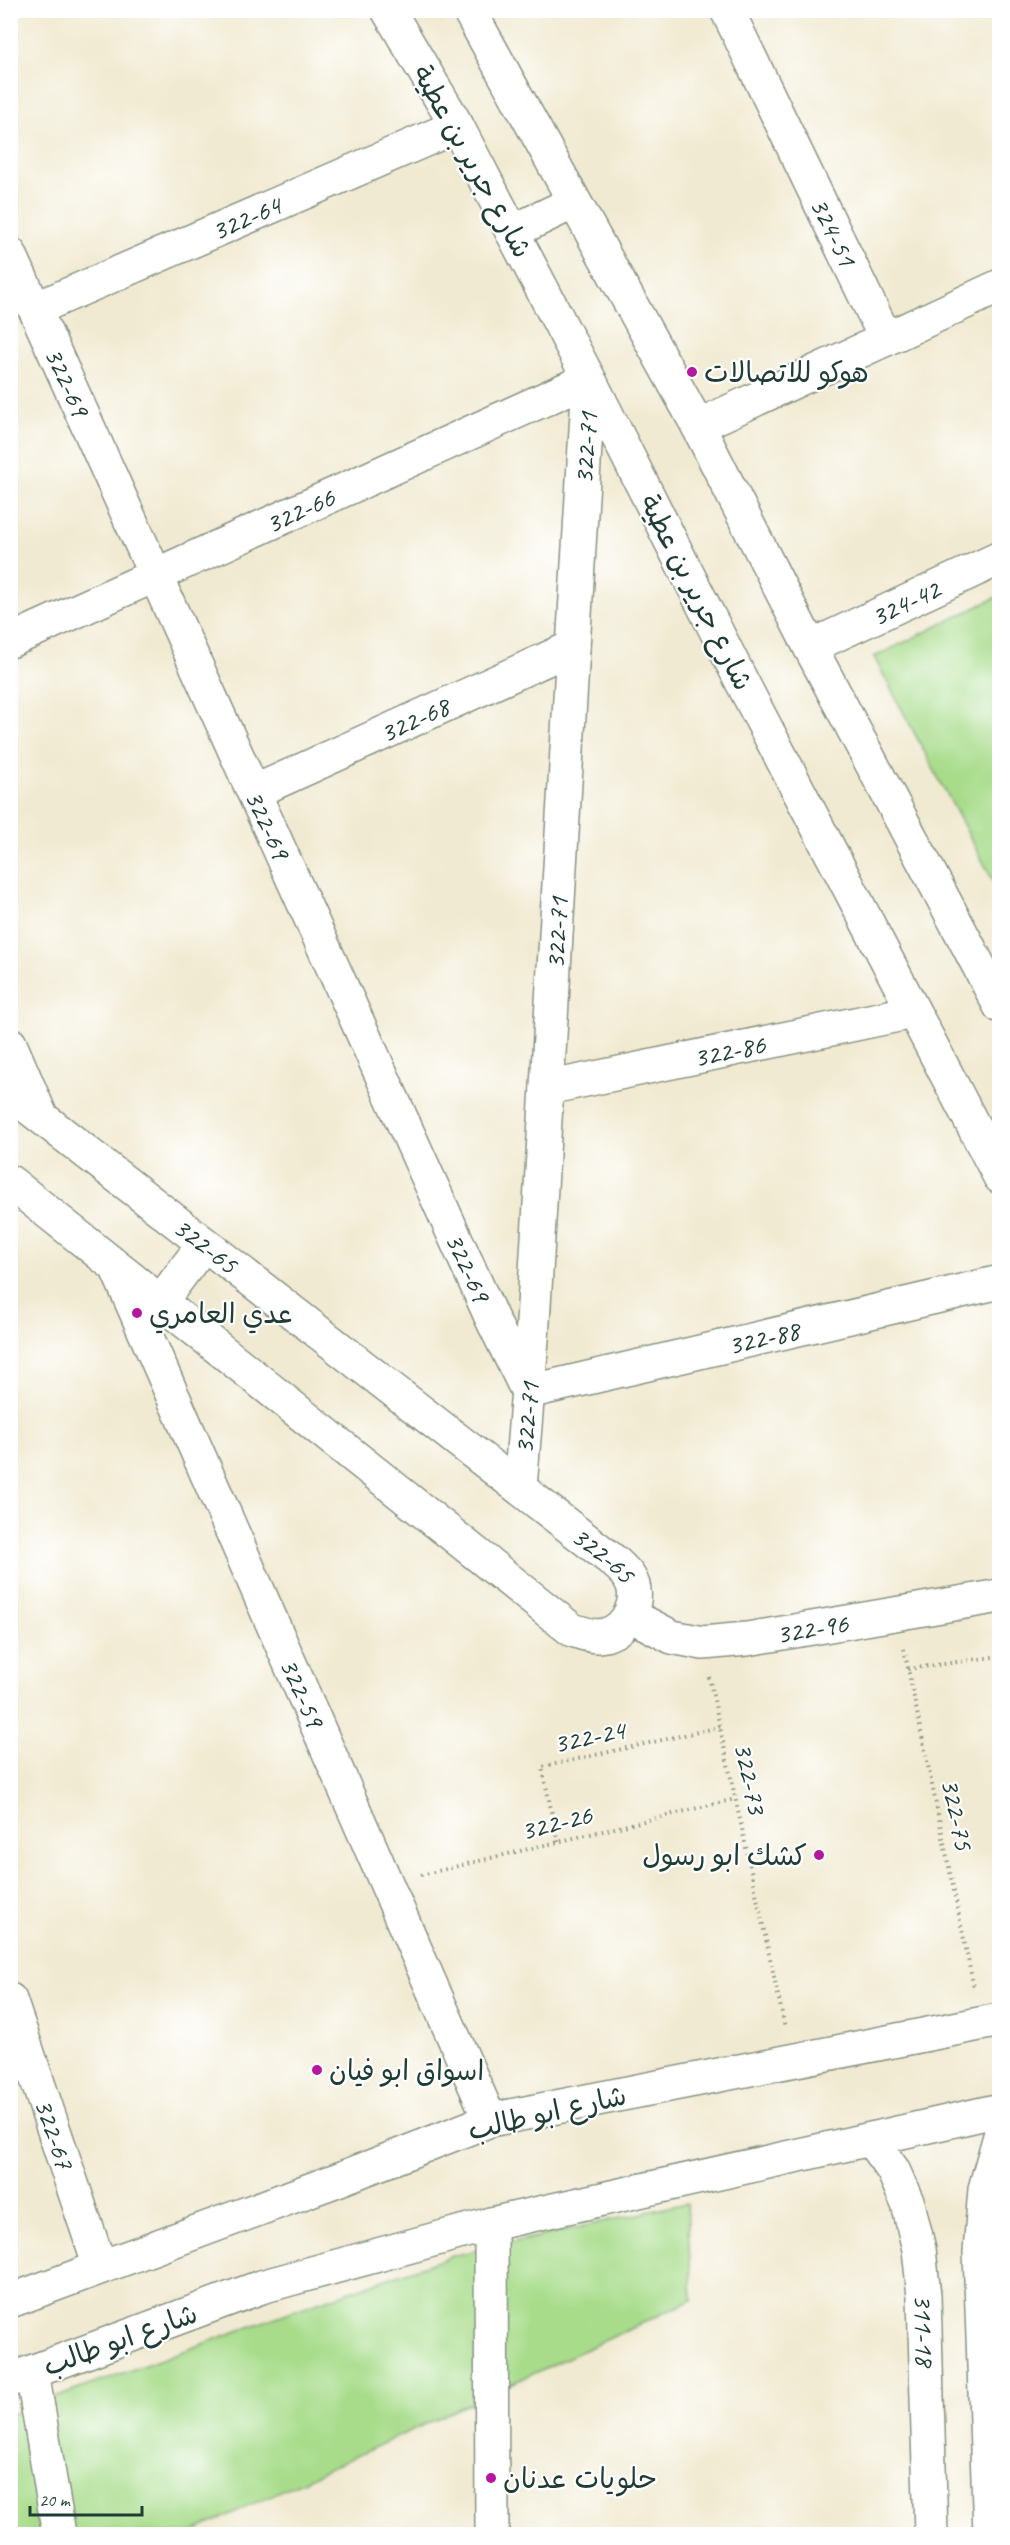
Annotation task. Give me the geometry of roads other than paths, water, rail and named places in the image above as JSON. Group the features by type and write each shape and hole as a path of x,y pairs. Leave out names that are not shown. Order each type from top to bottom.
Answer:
{"street":[{"name":"شارع جرير بن عطية","path":"388,10 457,126 589,378 744,686 999,1177"},
{"path":"469,10 698,426 810,647 999,1006"},
{"name":"324-51","path":"727,10 886,339"},
{"name":"322-64","path":"35,309 457,126"},
{"path":"512,232 574,202"},
{"name":"322-69","path":"10,254 492,1319 528,1392"},
{"path":"698,426 999,286"},
{"name":"322-66","path":"10,641 589,378"},
{"name":"322-71","path":"520,1488 547,1088 589,378"},
{"name":"324-42","path":"810,647 999,558"},
{"name":"322-68","path":"254,792 573,647"},
{"name":"322-86","path":"547,1088 913,1012"},
{"path":"10,1044 41,1117"},
{"name":"322-65","path":"10,1093 616,1563 630,1578 634,1597 630,1615 620,1628 605,1635 590,1636 572,1630 10,1182"},
{"path":"161,1301 204,1244"},
{"name":"322-59","path":"116,1266 490,2120"},
{"name":"322-88","path":"528,1392 999,1282"},
{"name":"322-96","path":"630,1615 672,1637 703,1644 747,1639 999,1596"},
{"name":"322-67","path":"10,2000 100,2267"},
{"name":"شارع ابو طالب","path":"10,2301 337,2180 490,2120 990,2022"},
{"name":"شارع ابو طالب","path":"21,2376 261,2287 491,2223 999,2110"},
{"name":"311-18","path":"990,2535 980,2252 985,2189 999,2136"},
{"name":"311-18","path":"871,2140 893,2170 908,2204 919,2249 924,2296 931,2535"},
{"path":"491,2223 492,2535"},
{"path":"21,2376 59,2535"}],"place":[{"name":"هوكو للاتصالات","path":"692,372"},
{"name":"عدي العامري","path":"137,1313"},
{"name":"كشك ابو رسول","path":"819,1855"},
{"name":"اسواق ابو فيان","path":"317,2070"},
{"name":"حلويات عدنان","path":"491,2478"}]}
